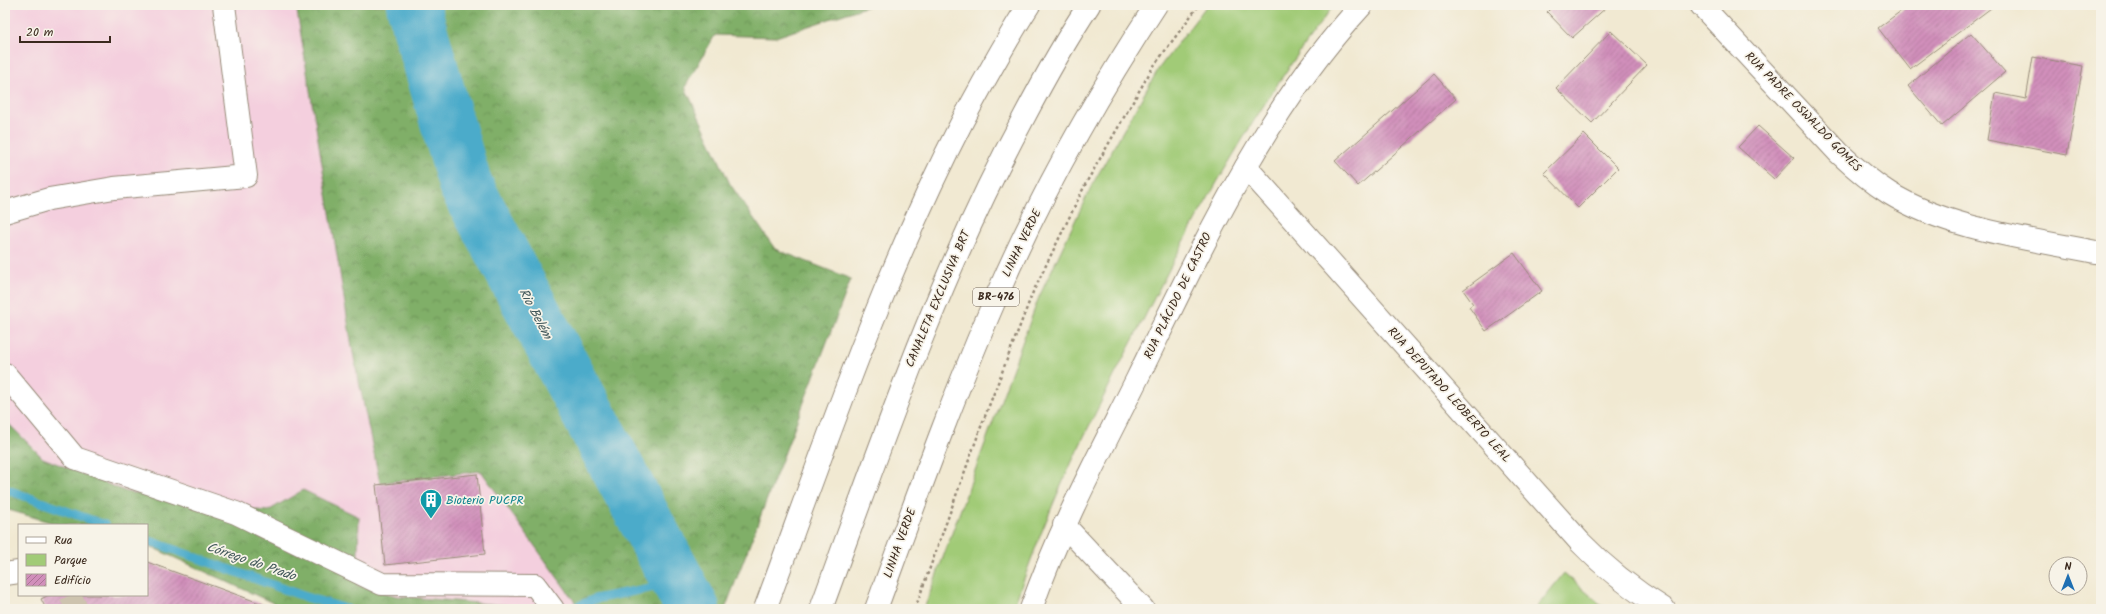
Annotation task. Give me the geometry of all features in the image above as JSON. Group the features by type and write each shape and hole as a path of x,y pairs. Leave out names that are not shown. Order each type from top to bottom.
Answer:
{"main road":[{"path":"7,209 49,199 114,188 246,176 224,5"},
{"path":"765,609 889,277 954,138 987,75 1029,5"},
{"name":"CANALETA EXCLUSIVA BRT","path":"821,609 912,360 963,238 999,163 1041,84 1089,5"},
{"name":"LINHA VERDE","path":"876,609 940,436 998,292 1058,169 1086,117 1123,55 1156,5"},
{"name":"RUA PLÁCIDO DE CASTRO","path":"1031,609 1064,525 1205,240 1246,167 1289,98 1324,50 1362,5"},
{"name":"RUA PADRE OSWALDO GOMES","path":"1701,5 1839,153 1862,174 1890,193 1953,220 2101,253"},
{"name":"RUA DEPUTADO LEOBERTO LEAL","path":"1246,167 1580,542 1601,564 1634,590 1664,609"},
{"path":"5,374 75,458 236,513 382,584 535,585 553,609"},
{"path":"1064,525 1143,609"},
{"path":"5,574 18,572"}],"path":[{"path":"915,609 982,424 1033,292 1086,183 1153,67 1199,5"}],"shaded area":[{"path":"5,5 296,5 353,353 380,483 481,471 580,609 391,605 5,477"}],"green space":[{"path":"296,5 871,5 776,37 715,35 685,87 730,184 775,249 851,279 725,609 580,609 481,471 380,483 353,353"},
{"path":"1207,5 1334,5 1306,43 1254,121 1206,202 1161,284 1082,440 1051,509 1013,609 924,609 1039,297 1092,185 1159,68"},
{"path":"5,412 6,421 43,458 127,492 204,506 268,511 303,490 359,517 357,585 396,596 525,607 527,609 286,609 148,545 148,524 57,524 5,509"},
{"path":"1564,573 1606,609 1535,609"}],"building":[{"path":"1554,5 1609,5 1572,38 1547,12"},
{"path":"1909,5 1995,5 1910,69 1878,28"},
{"path":"1611,31 1647,65 1592,123 1556,88"},
{"path":"1971,33 2005,72 1942,126 1908,86"},
{"path":"2033,57 2083,66 2067,155 1987,140 1995,93 2026,99"},
{"path":"1434,74 1456,99 1358,186 1335,161"},
{"path":"1758,126 1794,158 1774,179 1738,147"},
{"path":"1584,134 1618,168 1578,208 1544,173"},
{"path":"1514,253 1542,291 1486,331 1469,307 1473,304 1463,290"},
{"name":"Bioterio PUCPR","path":"477,474 485,554 385,565 376,485"},
{"path":"148,562 276,609 46,609 41,599 47,596 148,596"}],"waterway":[{"name":"Rio Belém","path":"413,5 465,184 693,609"},
{"name":"Córrego do Prado","path":"5,489 102,524"},
{"name":"Córrego do Prado","path":"148,540 309,598 347,609"},
{"name":"Córrego do Prado","path":"572,609 595,599 679,582"}],"tunnel":[{"path":"70,596 77,609"}],"place":[{"name":"Bioterio PUCPR","path":"431,520"}]}
